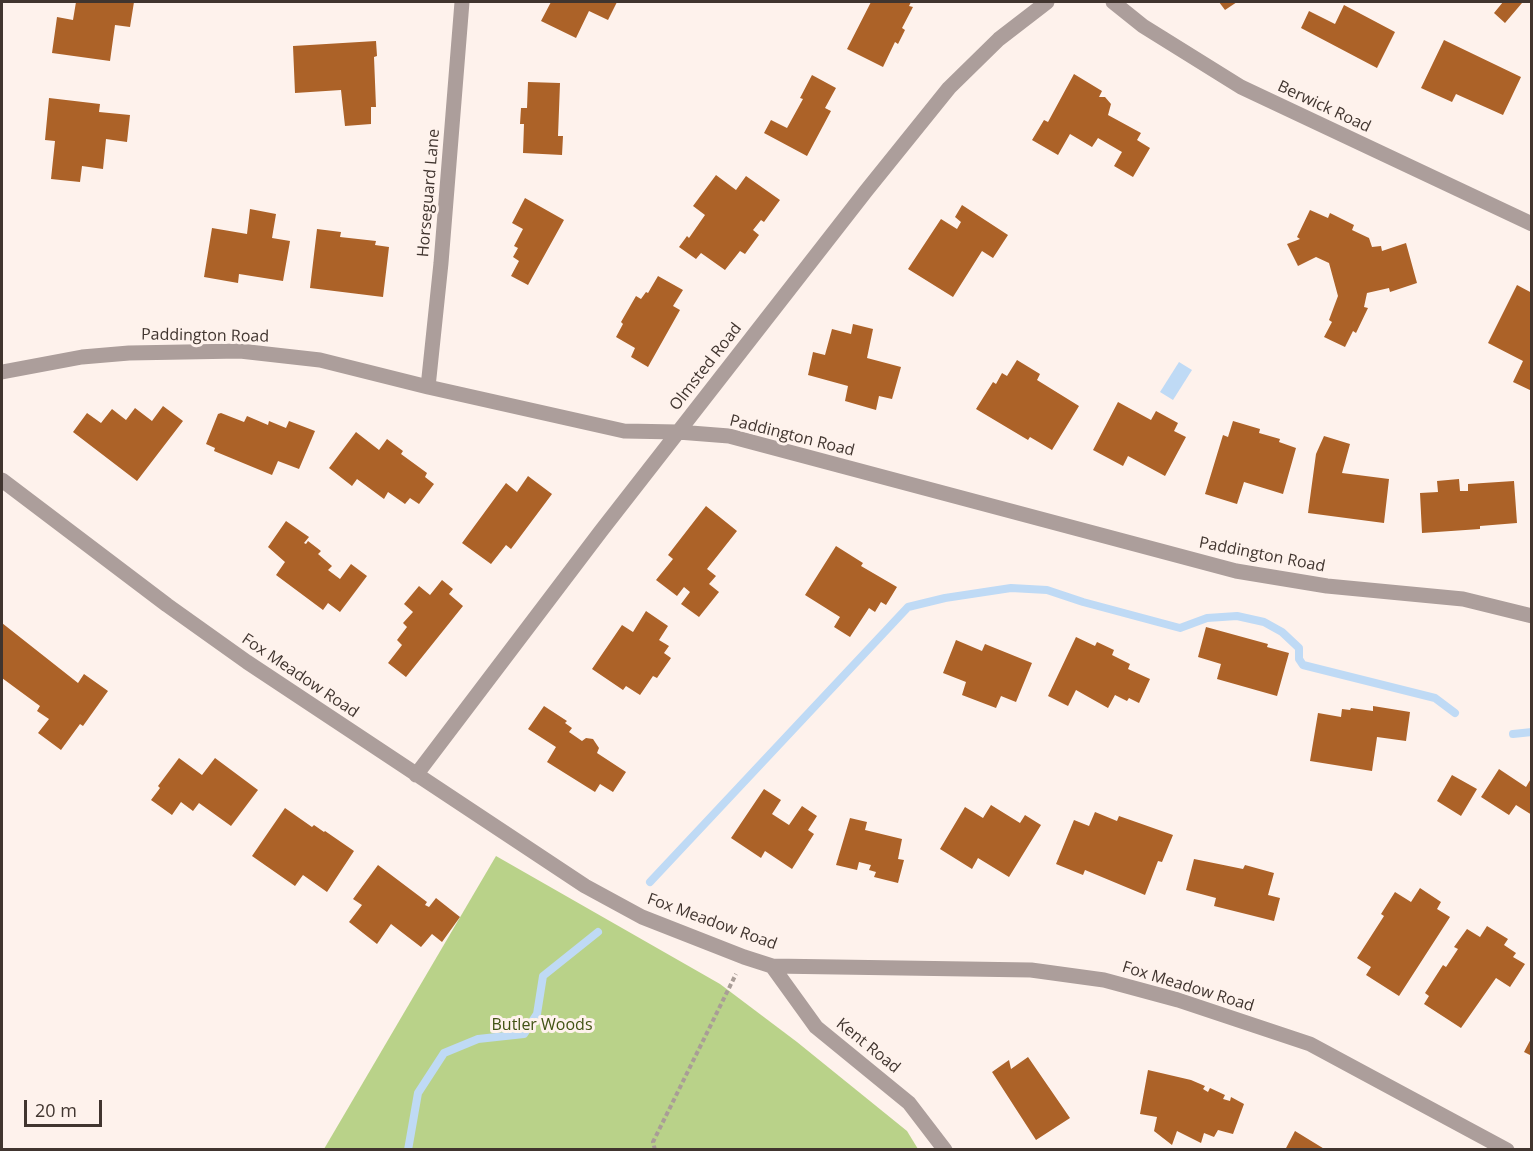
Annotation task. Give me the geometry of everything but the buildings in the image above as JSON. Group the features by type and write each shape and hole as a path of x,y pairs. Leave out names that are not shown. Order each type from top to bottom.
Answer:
{"street":[{"name":"Horseguard Lane","path":"428,387 441,263 462,2"},
{"name":"Olmsted Road","path":"416,775 678,432 949,88 999,39 1047,2"},
{"name":"Berwick Road","path":"1113,2 1143,26 1241,87 1532,224"},
{"name":"Paddington Road","path":"2,372 82,357 129,353 240,351 320,360 624,431 729,436 1236,571 1327,586 1463,599 1532,616"},
{"name":"Fox Meadow Road","path":"2,480 167,605 247,662 585,886 642,917 772,966 1031,970 1104,981 1178,1000 1310,1044 1507,1149"},
{"name":"Kent Road","path":"772,966 816,1027 909,1102 945,1149"}],"path":[{"path":"655,1149 653,1142 744,957"}],"green space":[{"name":"Butler Woods","path":"496,856 720,984 797,1042 907,1131 918,1149 324,1149"}],"water":[{"path":"1179,362 1192,370 1173,400 1160,392"}],"waterway":[{"path":"650,882 908,607 945,598 1011,588 1047,590 1180,628 1207,618 1237,616 1264,622 1282,632 1299,648 1299,659 1303,665 1435,698 1455,713"},
{"path":"1513,734 1532,732"},
{"path":"408,1150 418,1093 444,1053 478,1039 524,1034 537,1014 543,976 598,932"}]}
